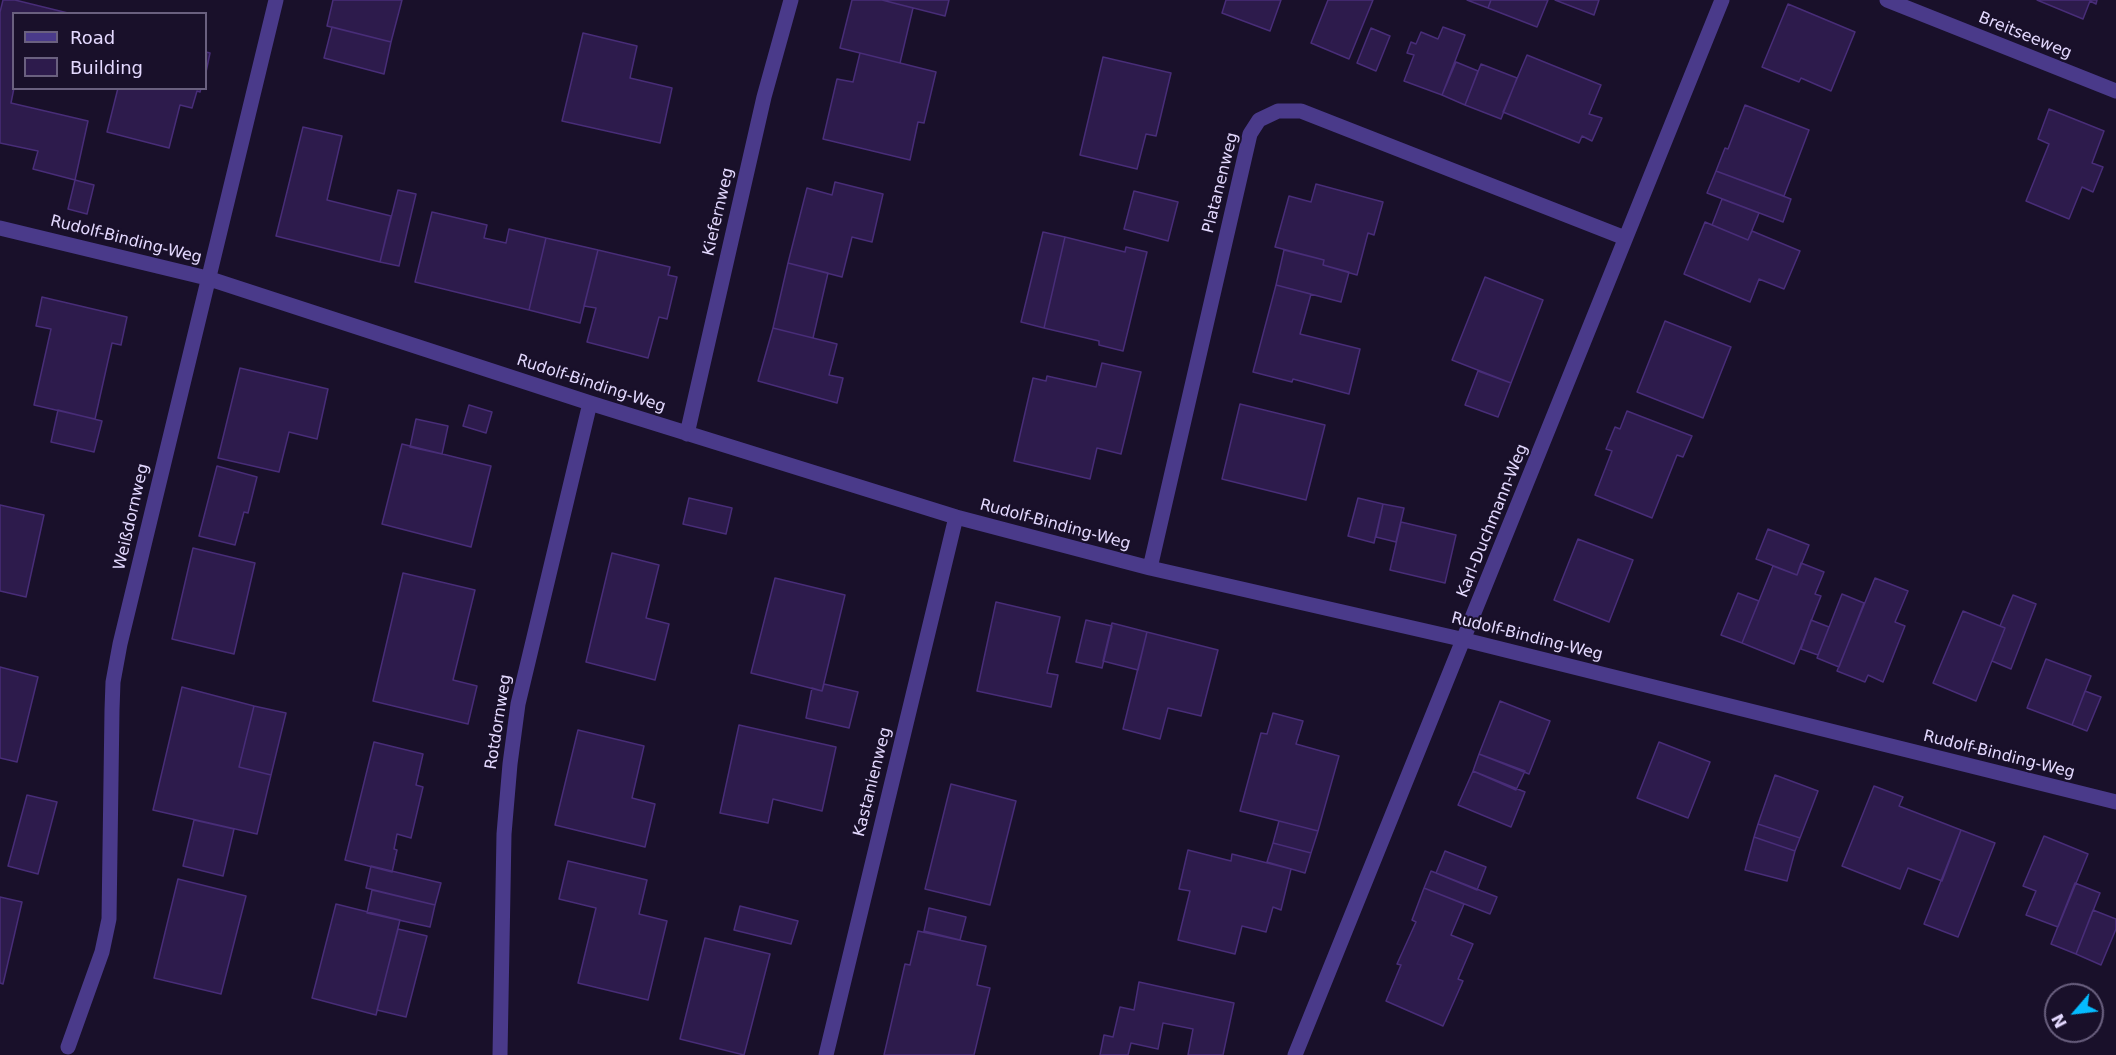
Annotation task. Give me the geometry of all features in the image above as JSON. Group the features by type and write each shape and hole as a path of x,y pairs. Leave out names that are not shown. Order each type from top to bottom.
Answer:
{"street":[{"name":"Weißdornweg","path":"68,1047 102,952 109,919 113,682 120,644 276,0"},
{"name":"Kiefernweg","path":"687,434 764,97 791,0"},
{"name":"Karl-Duchmann-Weg","path":"1295,1055 1465,640 1722,0"},
{"name":"Breitseeweg","path":"1887,0 2116,91"},
{"name":"Platanenweg","path":"1150,568 1250,135 1259,120 1278,111 1301,111 1625,238"},
{"name":"Rudolf-Binding-Weg","path":"0,228 207,278 687,434 956,517 1150,568 1465,640 2116,802"},
{"name":"Rotdornweg","path":"500,1055 504,834 518,704 590,403"},
{"name":"Kastanienweg","path":"825,1055 956,517"}],"building":[{"path":"3,0 15,0 64,12 12,12 14,90 11,103 88,121 75,180 33,169 38,151 0,143 0,12"},
{"path":"333,0 402,0 391,42 327,26"},
{"path":"852,0 882,0 913,8 900,63 840,48"},
{"path":"882,0 949,0 945,16"},
{"path":"1226,0 1281,0 1270,31 1222,13"},
{"path":"1328,0 1373,0 1349,59 1311,43"},
{"path":"1467,0 1491,0 1488,8"},
{"path":"1491,0 1548,0 1537,27 1488,8"},
{"path":"1555,0 1599,0 1594,15"},
{"path":"2037,0 2097,0 2096,4 2090,1 2083,19"},
{"path":"1788,4 1855,32 1831,91 1801,78 1799,82 1762,67"},
{"path":"332,27 391,42 384,74 324,58"},
{"path":"1443,27 1465,35 1442,95 1404,81 1414,55 1407,53 1411,42 1416,44 1421,32 1438,39"},
{"path":"1371,28 1390,36 1376,71 1357,63"},
{"path":"583,33 637,46 630,78 672,88 660,143 562,121"},
{"path":"860,53 936,72 924,123 918,122 910,160 823,139 837,79 853,82"},
{"path":"1527,55 1601,85 1589,114 1602,118 1592,141 1582,136 1579,143 1503,112"},
{"path":"1103,57 1171,73 1156,136 1146,134 1137,169 1080,155"},
{"path":"1456,62 1478,71 1465,105 1442,95"},
{"path":"1481,64 1517,78 1501,119 1465,105"},
{"path":"118,90 200,90 197,91 192,108 180,105 169,148 107,132"},
{"path":"1745,105 1809,130 1784,196 1716,171 1725,148 1728,149"},
{"path":"2049,109 2104,131 2092,163 2103,167 2093,192 2082,187 2069,219 2026,201 2049,144 2038,139"},
{"path":"303,127 342,136 327,200 391,216 380,262 276,236"},
{"path":"1716,171 1791,199 1783,222 1707,193"},
{"path":"75,180 94,185 87,214 68,209"},
{"path":"835,182 883,194 872,242 852,237 842,277 788,263 807,188 832,195"},
{"path":"1316,184 1383,202 1374,235 1368,233 1357,275 1323,265 1324,260 1275,247 1289,196 1311,202"},
{"path":"398,190 416,194 399,266 380,262"},
{"path":"1134,191 1178,202 1168,241 1124,229"},
{"path":"1722,199 1759,213 1748,240 1712,225"},
{"path":"432,212 487,225 484,238 506,243 509,229 546,238 529,310 415,282"},
{"path":"1705,222 1748,240 1752,231 1800,251 1784,289 1759,279 1750,302 1684,274"},
{"path":"1043,232 1065,237 1044,328 1021,322"},
{"path":"1065,237 1125,252 1126,247 1147,252 1123,351 1099,345 1099,341 1044,328"},
{"path":"546,238 598,250 580,323 529,310"},
{"path":"598,250 670,267 668,275 677,277 667,319 659,317 648,358 587,342 596,308 584,306"},
{"path":"1284,250 1324,260 1323,265 1349,272 1341,302 1276,285"},
{"path":"788,263 828,273 813,338 773,328"},
{"path":"1485,277 1543,300 1511,383 1452,360"},
{"path":"1276,285 1311,294 1300,334 1360,349 1349,394 1293,379 1292,382 1253,372"},
{"path":"42,297 127,317 121,345 112,343 95,419 34,405 51,329 36,326"},
{"path":"1665,321 1731,347 1703,418 1637,392"},
{"path":"773,328 837,344 829,375 843,378 837,403 758,381"},
{"path":"1102,363 1141,372 1121,454 1097,448 1090,479 1014,461 1033,378 1046,381 1047,376 1096,387"},
{"path":"240,368 328,389 317,439 289,432 279,472 218,458"},
{"path":"1478,371 1511,383 1498,417 1465,405"},
{"path":"1240,404 1325,425 1306,500 1222,479"},
{"path":"469,405 492,412 486,433 463,426"},
{"path":"58,410 102,421 94,452 51,442"},
{"path":"1627,411 1692,436 1683,457 1677,455 1652,518 1595,495 1612,451 1606,449 1615,427 1620,429"},
{"path":"416,419 448,426 442,454 410,447"},
{"path":"402,444 491,466 471,547 382,524"},
{"path":"217,466 257,477 248,513 244,512 235,545 199,536"},
{"path":"689,498 732,508 726,534 683,524"},
{"path":"1358,498 1383,504 1374,543 1348,536"},
{"path":"1383,504 1404,508 1396,542 1376,537"},
{"path":"0,505 44,515 26,597 0,591"},
{"path":"1401,522 1456,535 1445,583 1390,570"},
{"path":"1768,529 1809,545 1797,575 1756,559"},
{"path":"1578,539 1633,560 1609,622 1554,600"},
{"path":"193,548 255,563 234,654 172,639"},
{"path":"612,553 659,565 646,618 669,624 655,680 586,662"},
{"path":"1801,563 1824,572 1815,594 1821,596 1794,664 1742,643 1773,566 1797,575"},
{"path":"403,573 475,590 453,680 477,686 468,724 373,701"},
{"path":"775,578 845,595 822,691 751,673"},
{"path":"1875,578 1908,591 1895,622 1905,626 1883,682 1868,675 1865,682 1837,671"},
{"path":"1738,593 1759,601 1742,643 1721,635"},
{"path":"1842,594 1864,603 1839,667 1817,658"},
{"path":"2013,595 2036,604 2011,669 1992,661 2005,628 2000,626"},
{"path":"996,602 1060,617 1047,673 1058,675 1051,707 977,691"},
{"path":"1963,611 2005,628 1976,701 1933,683"},
{"path":"1086,620 1112,626 1102,668 1076,662"},
{"path":"1811,620 1829,627 1818,655 1801,649"},
{"path":"1112,623 1147,632 1138,670 1103,661"},
{"path":"1147,632 1218,650 1201,716 1168,708 1160,739 1123,729"},
{"path":"2046,659 2091,676 2072,725 2027,708"},
{"path":"0,667 38,677 17,762 0,758"},
{"path":"824,684 858,692 849,728 806,718 812,688 822,691"},
{"path":"182,687 254,706 239,767 271,775 257,834 153,810"},
{"path":"2085,691 2101,697 2087,731 2072,725"},
{"path":"1500,701 1550,721 1529,774 1479,754"},
{"path":"254,706 286,713 271,775 239,767"},
{"path":"1273,713 1303,721 1296,744 1339,756 1318,831 1240,811 1261,733 1267,734"},
{"path":"739,725 836,747 822,811 773,799 768,823 720,813"},
{"path":"578,730 644,746 632,798 655,804 645,847 555,825"},
{"path":"374,742 423,754 416,785 423,787 411,838 397,834 394,849 397,850 392,872 345,860"},
{"path":"1659,742 1710,762 1688,818 1637,798"},
{"path":"1479,754 1525,771 1516,790 1473,771"},
{"path":"1473,771 1525,792 1511,827 1458,805"},
{"path":"1775,775 1818,791 1800,838 1758,824"},
{"path":"951,784 1016,801 990,905 925,889"},
{"path":"1874,786 1903,797 1899,806 1961,830 1942,881 1908,868 1900,889 1842,866"},
{"path":"27,795 57,802 38,874 8,866"},
{"path":"194,820 234,829 223,876 183,866"},
{"path":"1279,821 1318,831 1311,853 1273,843"},
{"path":"1758,824 1800,838 1795,851 1754,837"},
{"path":"1961,830 1995,843 1958,937 1924,924"},
{"path":"2044,836 2088,854 2058,927 2026,915 2036,891 2023,886"},
{"path":"1754,837 1795,851 1787,881 1745,870"},
{"path":"1273,843 1311,853 1305,873 1267,862"},
{"path":"1188,850 1231,861 1232,854 1291,869 1281,910 1273,907 1266,932 1242,926 1235,954 1178,940 1190,891 1179,889"},
{"path":"1445,851 1486,867 1477,890 1436,873"},
{"path":"568,861 647,880 639,914 667,921 648,1000 578,983 596,908 559,899"},
{"path":"371,866 441,883 435,905 366,888"},
{"path":"1431,871 1497,897 1490,914 1424,888"},
{"path":"178,879 246,896 221,994 154,978"},
{"path":"2075,883 2100,893 2076,954 2051,944"},
{"path":"1424,888 1464,904 1451,935 1473,944 1458,979 1463,981 1443,1026 1386,1001 1401,965 1397,964 1416,922 1412,920"},
{"path":"372,890 435,905 430,927 367,913"},
{"path":"0,897 22,902 3,984 0,983"},
{"path":"336,904 400,920 376,1015 312,998"},
{"path":"740,906 798,921 791,944 734,930"},
{"path":"929,908 966,917 960,940 924,931"},
{"path":"2093,910 2116,919 2116,929 2101,965 2076,954"},
{"path":"398,929 427,936 406,1017 377,1010"},
{"path":"918,931 986,946 977,985 990,988 974,1055 884,1055 905,964 910,965"},
{"path":"705,938 770,954 744,1055 680,1039"},
{"path":"1139,982 1234,1003 1223,1055 1188,1055 1193,1029 1163,1023 1158,1049 1131,1043 1128,1055 1100,1055 1104,1035 1113,1037 1120,1007 1134,1010"}]}
